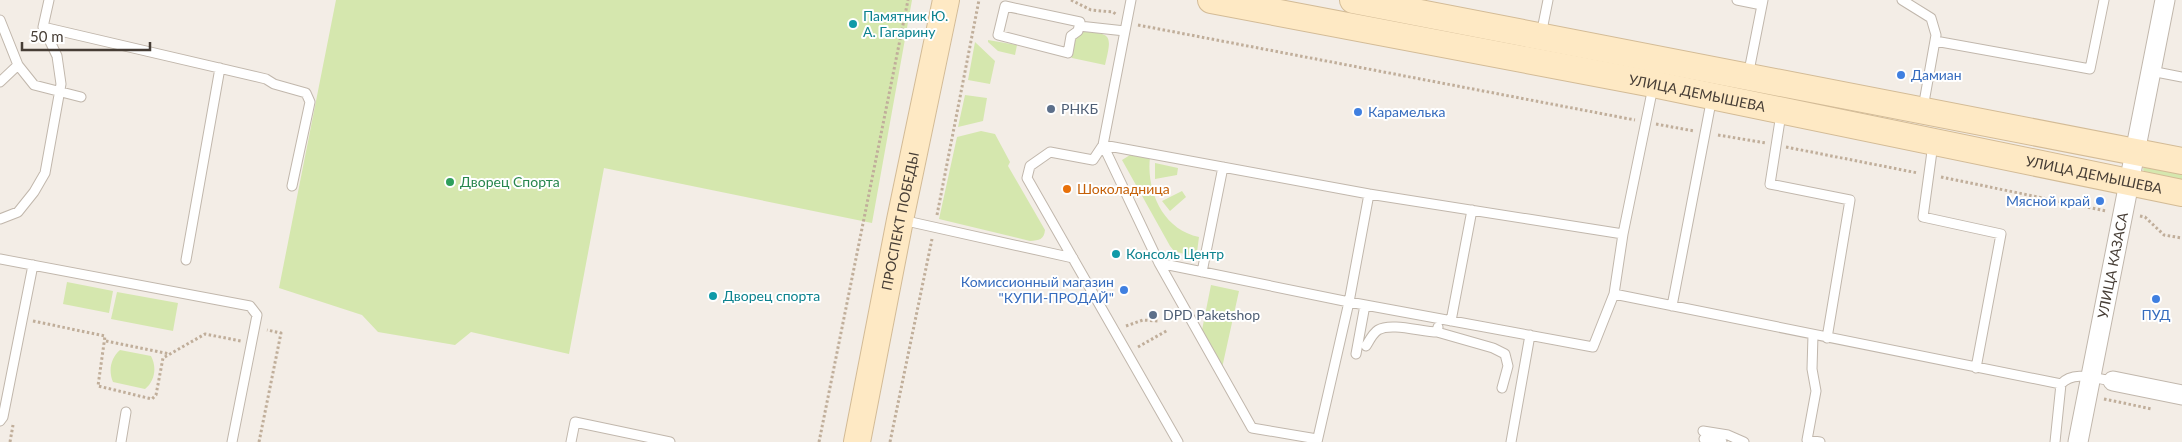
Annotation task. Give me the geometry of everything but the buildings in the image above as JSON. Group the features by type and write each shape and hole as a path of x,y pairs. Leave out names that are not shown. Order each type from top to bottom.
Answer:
{"street":[{"name":"ПРОСПЕКТ ПОБЕДЫ","path":"857,442 900,220 946,0"},
{"name":"УЛИЦА ДЕМЫШЕВА","path":"1212,0 1653,84 2129,184 2182,193"},
{"name":"УЛИЦА ДЕМЫШЕВА","path":"1353,0 2182,161"},
{"name":"УЛИЦА КАЗАСА","path":"2078,442 2166,0"},
{"path":"2113,381 2182,395"}],"lane":[{"path":"0,219 18,212 34,192 45,173 62,84 56,56 43,27 49,0"},
{"path":"1131,0 1103,145 1093,160 1050,152 1030,166 1027,178 1178,442"},
{"path":"1540,37 1548,0"},
{"path":"1737,0 1763,2 1748,77"},
{"path":"1902,0 1931,18 1936,35 1923,111"},
{"path":"1935,41 2090,70 2104,0"},
{"path":"1005,6 1080,22 1079,26 1078,30 1071,36 1068,53 998,35 1005,6"},
{"path":"0,20 18,65 34,85 60,93 81,96"},
{"path":"1079,26 1126,27"},
{"path":"43,27 220,68 306,93 310,102 292,186"},
{"path":"0,82 18,65"},
{"path":"186,260 220,68"},
{"path":"2151,71 2182,77"},
{"path":"1159,263 1349,302 1593,347 1614,294 1623,234 1653,84"},
{"path":"1672,306 1712,96"},
{"path":"1782,111 1770,184 1850,200 1827,338"},
{"path":"1934,143 1923,217 2001,234 1976,368"},
{"path":"1103,145 1369,194 1623,234"},
{"path":"1103,145 1159,263 1252,428 1317,441 1349,302 1369,194"},
{"path":"1202,272 1223,167"},
{"path":"1450,321 1472,210"},
{"path":"900,220 1073,258"},
{"path":"0,259 250,306 257,315 232,442"},
{"path":"0,421 3,417 33,266"},
{"path":"1614,294 1814,336 2061,384"},
{"path":"1356,354 1365,305"},
{"path":"1438,332 1439,319"},
{"path":"1366,346 1377,330 1387,327 1438,332 1493,348 1505,354 1508,366 1502,388"},
{"path":"1511,442 1530,335"},
{"path":"1814,336 1812,368 1816,391 1807,440 1820,442"},
{"path":"2055,442 2061,384 2066,378 2074,375 2088,387 2113,381"},
{"path":"121,442 126,412"},
{"path":"571,442 575,422 670,442"},
{"path":"1722,442 1704,435 1728,435 1744,442"}],"path":[{"path":"819,442 908,0"},
{"path":"1071,0 1091,10 1113,12 1126,27 1776,145 2145,217 2164,235 2182,238"},
{"path":"2145,217 2146,211"},
{"path":"32,330 35,312"},
{"path":"22,318 102,334 105,336 106,341 98,386 152,399 156,396 163,358 205,334 227,338"},
{"path":"1126,326 1143,320 1158,321"},
{"path":"242,350 246,326 281,333 259,442"},
{"path":"1138,347 1168,330"},
{"path":"106,341 170,354"},
{"path":"2088,387 2153,409"},
{"path":"10,442 13,423"}],"green space":[{"name":"Дворец Спорта","path":"336,0 912,0 872,223 604,168 569,354 471,332 455,345 378,332 362,315 279,288"},
{"path":"1078,31 1103,34 1107,37 1109,46 1105,65 1072,58 1068,53"},
{"path":"988,40 1017,45 1015,55 998,51"},
{"path":"975,42 995,61 990,84 968,80"},
{"path":"965,95 987,98 983,121 958,127"},
{"path":"981,131 995,134 1010,162 1008,166 1045,230 1044,236 1040,239 1030,241 939,219 957,137"},
{"path":"1130,155 1150,157 1151,183 1160,207 1167,218 1176,226 1186,233 1199,237 1197,252 1191,256 1174,251 1170,246 1122,160"},
{"path":"1155,163 1178,168 1177,175 1155,179"},
{"path":"2145,164 2182,170 2182,185 2145,175 2143,169"},
{"path":"1182,191 1186,197 1170,211 1162,201"},
{"path":"67,282 113,291 109,313 63,304"},
{"path":"1211,285 1239,291 1222,368 1202,330"},
{"path":"117,292 178,303 173,331 111,319"},
{"path":"120,350 151,356 154,374 151,382 145,389 113,382 111,364"}],"place":[{"name":"Памятник Ю. А. Гагарину","path":"853,24"},
{"name":"Дамиан","path":"1901,75"},
{"name":"РНКБ","path":"1051,109"},
{"name":"Карамелька","path":"1358,112"},
{"name":"Дворец Спорта","path":"450,182"},
{"name":"Шоколадница","path":"1067,189"},
{"name":"Мясной край","path":"2100,201"},
{"name":"Консоль Центр","path":"1116,254"},
{"name":"Комиссионный магазин \"КУПИ-ПРОДАЙ\"","path":"1124,290"},
{"name":"Дворец спорта","path":"713,296"},
{"name":"ПУД","path":"2156,299"},
{"name":"DPD Paketshop","path":"1153,315"}]}
